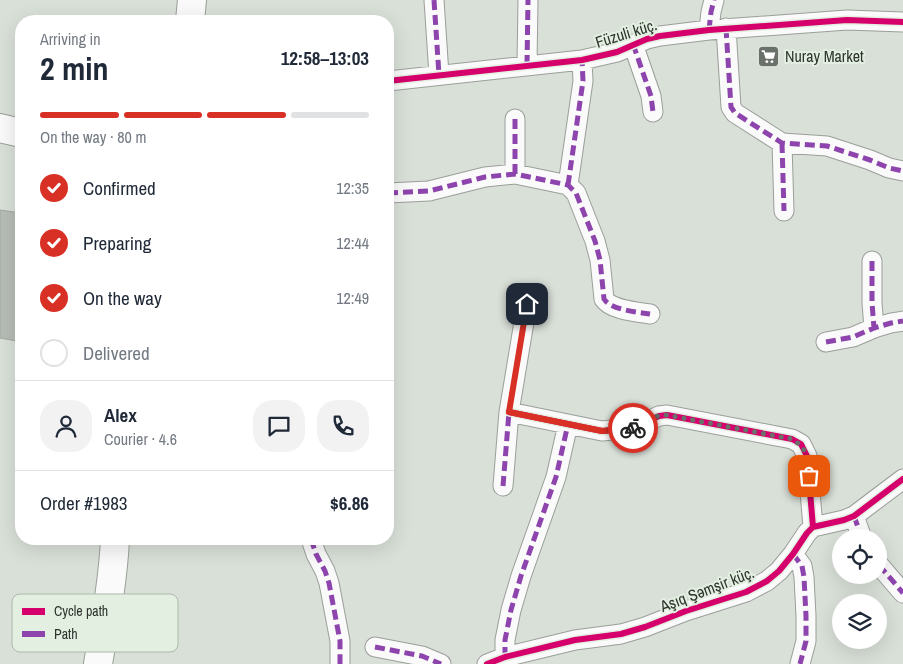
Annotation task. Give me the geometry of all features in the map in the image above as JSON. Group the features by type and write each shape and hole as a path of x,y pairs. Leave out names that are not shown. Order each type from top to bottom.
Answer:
{"main road":[{"path":"191,15 192,0"},
{"path":"0,128 15,132"},
{"path":"110,594 115,545"}],"street":[{"path":"434,0 439,75"},
{"path":"527,65 528,0"},
{"path":"714,0 711,12 718,29 731,107 735,113 782,143 827,146 870,160 879,165 903,171"},
{"name":"Füzuli küç.","path":"394,80 582,60 617,52 646,39 718,29 847,20 903,22"},
{"path":"633,44 651,96 653,112"},
{"path":"568,185 583,81 582,60"},
{"path":"515,119 515,174"},
{"path":"782,143 784,211"},
{"path":"394,193 429,191 485,177 515,174 568,185 576,193 595,241 600,260 604,299 607,304 650,314"},
{"path":"872,262 874,328"},
{"path":"503,486 509,412 527,304"},
{"path":"826,342 853,337 891,323 903,322"},
{"path":"509,412 602,431 633,428 658,416 667,415 792,439 801,444 807,456 813,527 854,516 903,479"},
{"path":"504,657 505,640 511,610 521,576 556,478 568,424"},
{"path":"854,516 859,529"},
{"name":"Aşıq Şəmşir küç.","path":"487,664 504,657 575,640 621,634 746,592 779,571 813,527"},
{"path":"313,545 329,583 340,641 340,664"},
{"path":"794,554 802,566 804,577 806,641 800,664"},
{"path":"887,574 903,593"},
{"path":"375,647 422,656 442,664"}],"building":[{"path":"0,210 15,212 15,341 0,338"}],"marked path":[{"path":"434,0 439,75"},
{"path":"527,65 528,0"},
{"path":"709,30 714,0"},
{"path":"726,28 731,107 735,113 782,143 827,146 889,168 903,171"},
{"path":"633,44 651,96 653,112"},
{"path":"568,185 583,81 582,60"},
{"path":"515,119 515,174"},
{"path":"782,143 784,211"},
{"path":"394,193 429,191 485,177 515,174 568,185 576,193 595,241 600,260 604,299 607,303 618,308 650,314"},
{"path":"872,261 874,328"},
{"path":"503,486 509,412 527,304"},
{"path":"826,342 853,337 874,328 903,321"},
{"path":"505,657 505,640 511,610 556,477 568,424"},
{"path":"854,516 859,529"},
{"path":"313,545 329,583 340,641 340,664"},
{"path":"793,554 802,566 804,577 806,641 800,664"},
{"path":"887,574 903,593"},
{"path":"375,647 422,656 441,664"}],"cycle path":[{"path":"394,80 582,60 617,52 647,39 709,30 847,20 903,22"},
{"path":"509,412 602,431 633,428 659,416 667,415 792,439 801,444 807,456 813,527"},
{"path":"487,664 505,657 575,640 621,634 746,592 767,581 779,571 813,527 854,516 903,479"}],"way so far":[{"path":"633,428 658,416 667,415 792,439 801,444 807,456 809,476"}],"place":[{"name":"Nuray Market","path":"769,56"}],"route":[{"path":"527,304 509,412 602,431 633,428"}]}
